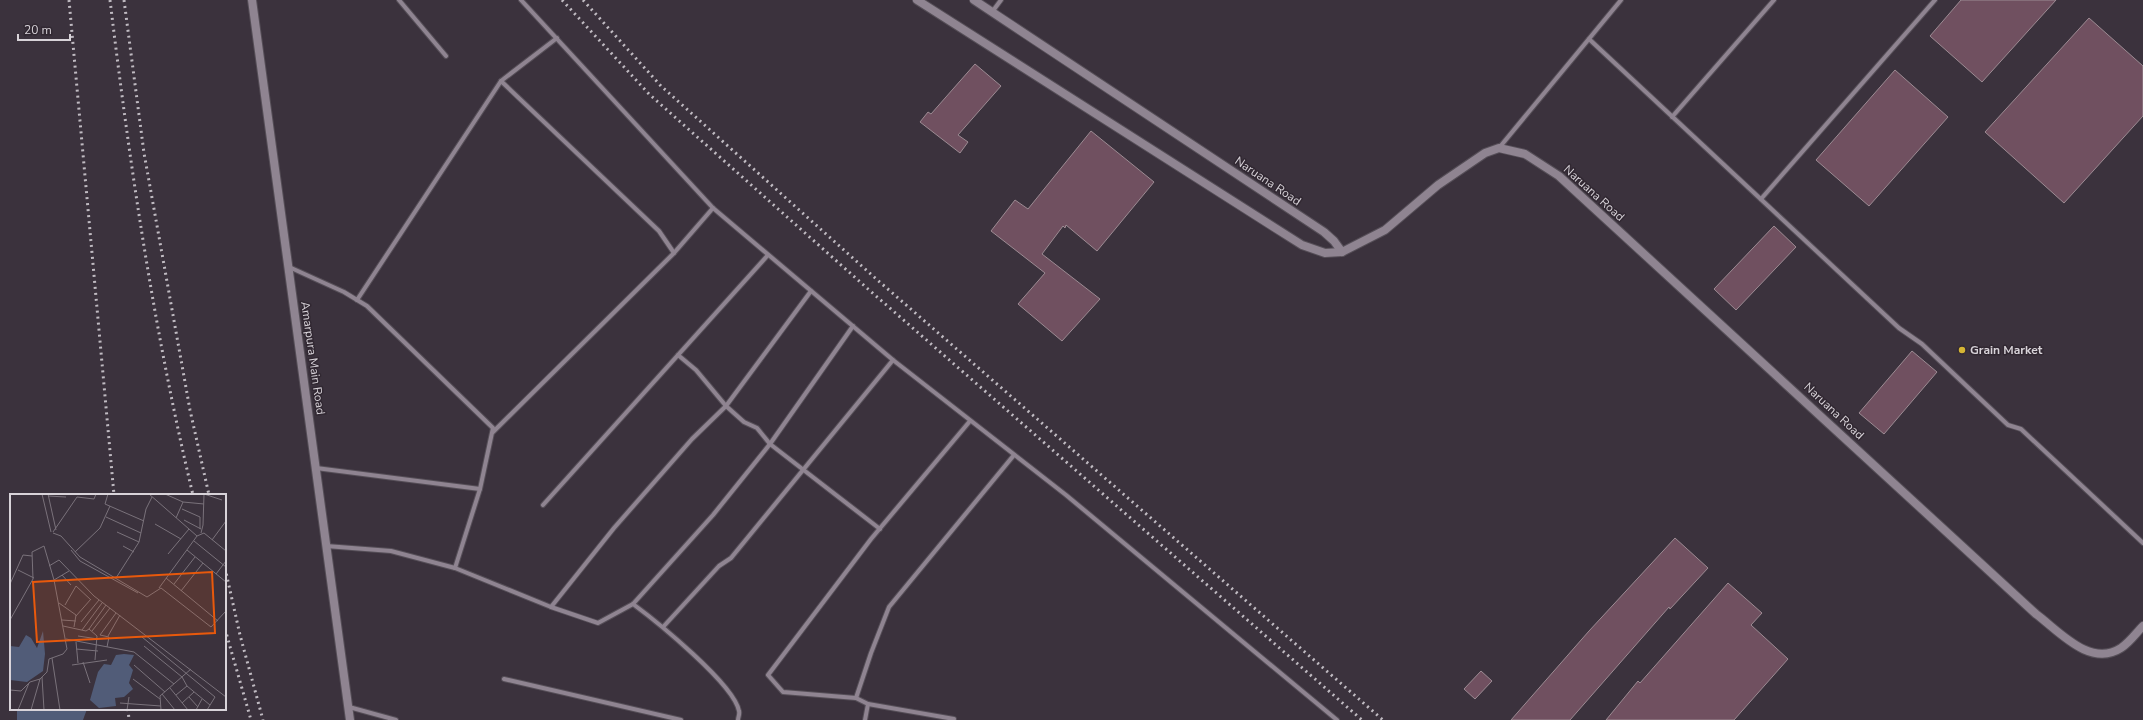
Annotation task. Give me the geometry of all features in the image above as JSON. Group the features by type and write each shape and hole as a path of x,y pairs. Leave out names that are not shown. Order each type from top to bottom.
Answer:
{"street":[{"name":"Amarpura Main Road","path":"252,0 350,720"},
{"path":"399,0 446,56"},
{"path":"521,0 713,208 893,360 1066,495 1337,720"},
{"path":"917,0 1302,245 1325,253 1342,252 1385,230 1438,185 1485,153 1499,148 1621,0"},
{"name":"Naruana Road","path":"974,0 1324,232 1334,241 1342,252"},
{"path":"992,12 1001,0"},
{"path":"1672,117 1774,0"},
{"path":"1761,199 1935,0"},
{"path":"357,300 501,81 557,38"},
{"path":"1589,39 1900,328 1922,344 2008,426 2021,429 2143,543"},
{"path":"501,81 659,231 674,253"},
{"name":"Naruana Road","path":"1499,148 1525,154 1559,176 2036,614 2083,650 2096,655 2120,649 2128,643 2143,626"},
{"path":"493,432 674,253 713,208"},
{"path":"543,505 768,255"},
{"path":"288,266 344,292 357,300 388,325 492,426 493,432 480,488 456,568"},
{"path":"551,607 614,528 692,439 726,406 811,291"},
{"path":"326,546 391,551 456,568 551,607 598,623 633,604 713,515 770,444 853,326"},
{"path":"678,355 696,370 726,406 744,422 757,428 770,444 880,529"},
{"path":"664,626 719,566 731,558 893,360"},
{"path":"954,719 868,704 856,698 783,692 768,675 880,529 970,421"},
{"path":"856,698 871,653 889,607 1014,455"},
{"path":"316,468 480,488"},
{"path":"633,604 664,626 728,690 739,712 738,720"},
{"path":"504,679 681,720"},
{"path":"865,720 868,704"},
{"path":"348,706 396,720"}],"water":[{"path":"17,710 87,710 83,720 17,720"}],"building":[{"path":"1961,0 2056,0 1982,82 1930,36"},
{"path":"2089,18 2143,66 2143,116 2064,203 1985,132"},
{"path":"975,64 1001,86 958,135 968,142 960,153 920,122 928,112 931,114"},
{"path":"1895,70 1948,117 1869,206 1816,160"},
{"path":"1091,131 1154,182 1097,251 1066,225 1065,228 1063,226 1042,254 1100,299 1062,341 1018,304 1045,273 991,231 1015,200 1028,209"},
{"path":"1774,226 1796,247 1736,310 1714,289"},
{"path":"1912,351 1937,372 1884,434 1859,413"},
{"path":"1675,538 1708,568 1670,609 1669,607 1570,720 1511,720 1589,631"},
{"path":"1728,583 1762,613 1751,625 1788,659 1734,720 1606,720 1638,681 1640,683"},
{"path":"1481,671 1492,681 1475,699 1464,689"}],"railway":[{"path":"69,0 114,494"},
{"path":"110,0 144,249 166,372 193,494"},
{"path":"124,0 144,153 190,410 209,494"},
{"path":"562,0 649,94 868,289 1362,720"},
{"path":"583,0 661,86 874,277 1383,720"},
{"path":"226,572 240,635 263,720"},
{"path":"226,632 251,720"},
{"path":"128,710 129,720"}],"place":[{"name":"Grain Market","path":"1962,350"}]}
